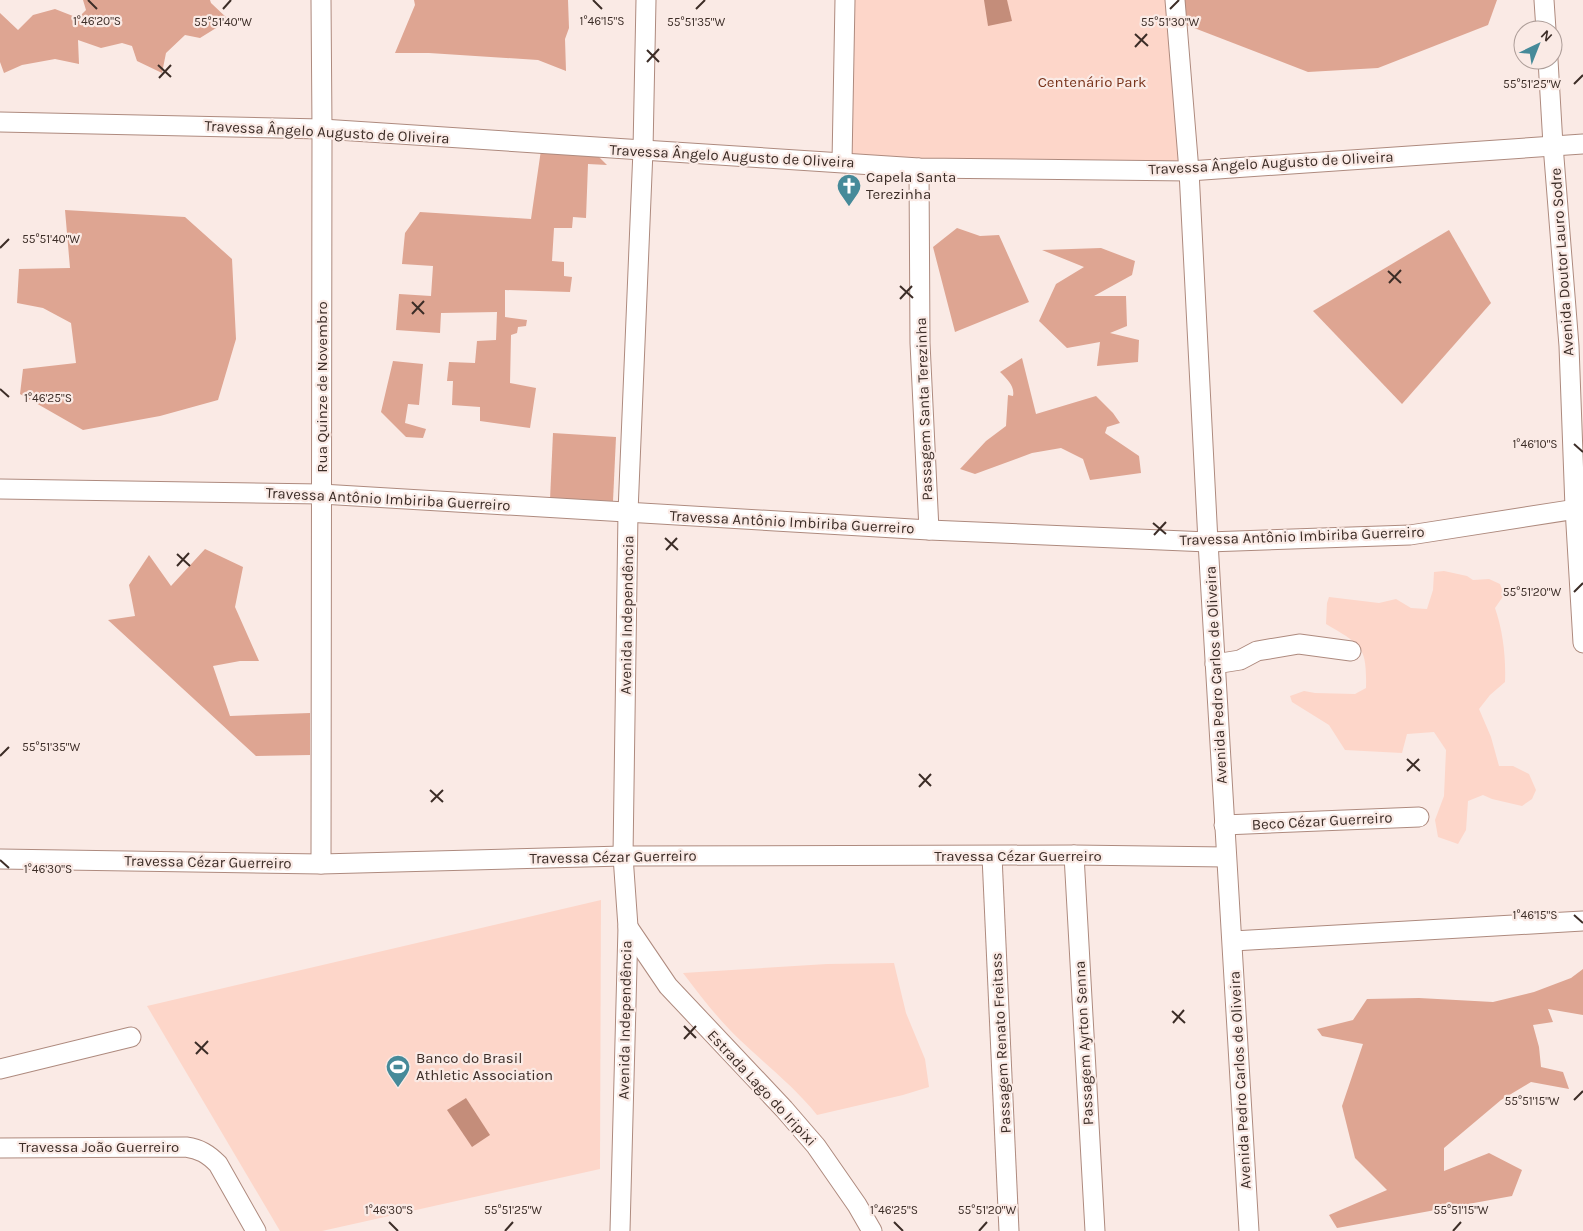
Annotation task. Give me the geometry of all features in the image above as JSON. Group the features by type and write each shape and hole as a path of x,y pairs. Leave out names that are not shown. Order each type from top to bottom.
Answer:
{"street":[{"name":"Rua Quinze de Novembro","path":"321,0 321,864"},
{"name":"Avenida Independência","path":"620,1231 628,927 623,856 628,512 646,0"},
{"path":"842,162 845,0"},
{"name":"Avenida Pedro Carlos de Oliveira","path":"1175,0 1189,170 1224,825 1249,1231"},
{"path":"1544,0 1545,20"},
{"name":"Avenida Doutor Lauro Sodre","path":"1549,70 1579,508 1583,643"},
{"name":"Travessa Ângelo Augusto de Oliveira","path":"0,122 322,129 919,168 1189,170 1583,144"},
{"name":"Passagem Santa Terezinha","path":"919,168 920,343 930,530"},
{"name":"Travessa Antônio Imbiriba Guerreiro","path":"0,489 321,494 930,530 1208,542 1410,535 1579,508"},
{"path":"1215,664 1240,660 1257,651 1299,644 1352,651"},
{"name":"Beco Cézar Guerreiro","path":"1224,825 1419,817"},
{"name":"Travessa Cézar Guerreiro","path":"0,859 321,864 623,856 1074,855 1226,857"},
{"name":"Passagem Ayrton Senna","path":"1074,855 1095,1231"},
{"name":"Passagem Renato Freitass","path":"992,856 1009,1231"},
{"path":"1232,941 1583,921"},
{"name":"Estrada Lago do Iripixi","path":"628,927 668,986 784,1109 816,1146 857,1205 872,1231"},
{"path":"0,1069 131,1037"},
{"name":"Travessa João Guerreiro","path":"0,1148 186,1147 198,1149 218,1164 256,1231"}],"green space":[{"name":"Centenário Park","path":"851,0 1171,0 1182,166 848,156"},
{"path":"1444,571 1467,576 1473,580 1489,579 1500,584 1504,595 1495,608 1503,644 1505,682 1490,695 1479,709 1491,737 1499,766 1513,766 1529,774 1536,790 1532,799 1522,806 1483,795 1468,801 1466,830 1458,844 1438,837 1435,820 1444,796 1446,750 1434,732 1407,734 1402,753 1345,750 1329,725 1292,702 1290,696 1304,691 1355,694 1366,688 1365,663 1360,648 1326,624 1329,597 1379,603 1396,599 1411,608 1427,609 1433,590 1434,572"},
{"name":"Banco do Brasil Athletic Association","path":"601,900 600,1169 322,1231 280,1231 147,1006"},
{"path":"894,963 906,1013 925,1059 929,1087 817,1115 790,1086 740,1040 703,999 683,973 827,964"}],"shaded area":[{"path":"83,0 210,0 229,20 200,38 185,35 166,53 162,73 137,61 132,46 122,43 101,48 78,40 79,64 55,59 22,65 4,73 0,62 0,13 18,30 33,15 55,9 78,18 86,10"},
{"path":"414,0 568,0 569,28 565,39 566,71 538,60 429,53 395,53 415,5"},
{"path":"984,0 1007,0 1012,21 988,26"},
{"path":"1182,0 1497,0 1488,25 1378,68 1308,72 1176,21"},
{"path":"541,150 592,150 607,165 588,164 586,218 573,217 572,228 554,228 552,261 564,262 564,276 572,277 570,292 505,290 505,317 527,320 526,326 518,327 517,333 511,335 510,383 536,388 530,428 480,421 480,407 452,405 453,381 447,381 449,362 475,363 477,341 496,340 497,312 441,313 440,333 396,330 399,294 431,296 433,266 402,264 405,233 420,212 531,219"},
{"path":"65,210 185,217 232,259 236,339 218,400 160,416 83,430 20,394 23,369 76,363 71,323 43,308 17,303 19,269 70,268"},
{"path":"957,228 980,236 999,235 1029,302 955,332 933,247"},
{"path":"1449,230 1491,303 1402,404 1313,311"},
{"path":"1101,248 1135,261 1132,275 1094,296 1126,296 1127,326 1110,333 1139,340 1138,362 1097,366 1100,342 1067,348 1039,321 1056,284 1084,267 1042,250"},
{"path":"1022,358 1036,414 1096,396 1120,423 1107,427 1105,433 1139,456 1141,473 1090,480 1083,459 1061,448 1032,453 975,474 960,469 986,441 1006,426 1008,395 1013,396 1013,389 1000,372"},
{"path":"393,361 423,364 419,405 408,404 405,423 426,429 423,438 406,437 381,412"},
{"path":"553,433 616,437 613,501 550,500"},
{"path":"205,549 243,567 235,607 259,661 240,661 213,666 230,716 310,713 310,755 256,756 108,620 135,616 129,585 149,555 171,586"},
{"path":"1583,969 1583,1015 1548,1009 1553,1022 1533,1025 1539,1047 1541,1067 1563,1072 1569,1089 1531,1082 1501,1100 1444,1148 1444,1171 1489,1153 1522,1170 1512,1196 1337,1228 1329,1215 1387,1190 1355,1158 1342,1106 1363,1044 1322,1036 1317,1029 1353,1020 1367,999 1419,998 1493,1002 1534,992 1571,978"},
{"path":"466,1098 490,1135 472,1147 447,1110"}],"place":[{"name":"Capela Santa Terezinha","path":"849,207"},
{"name":"Banco do Brasil Athletic Association","path":"398,1088"}]}
